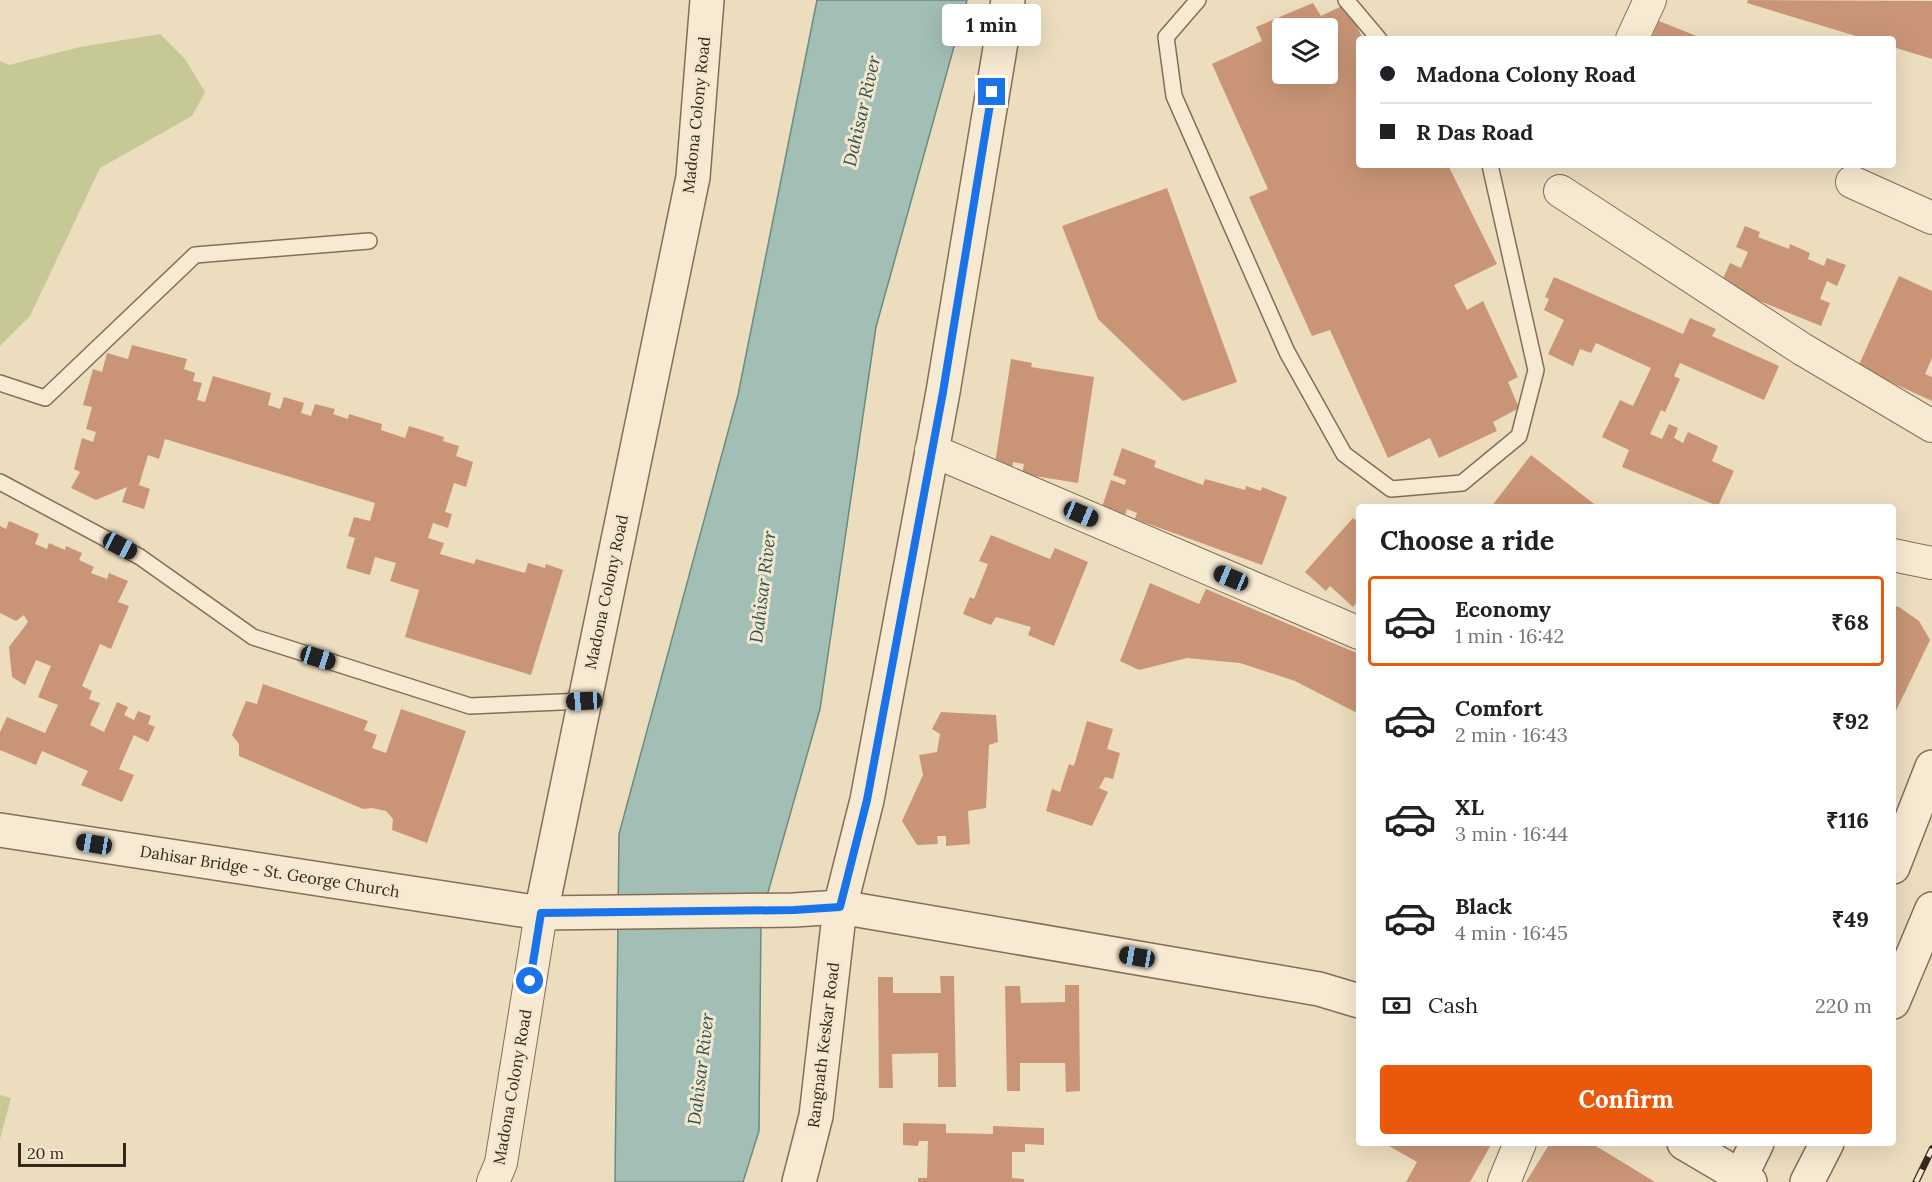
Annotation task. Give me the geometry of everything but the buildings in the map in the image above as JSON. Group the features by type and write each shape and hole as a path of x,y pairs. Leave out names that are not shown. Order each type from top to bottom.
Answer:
{"street":[{"name":"Madona Colony Road","path":"493,1182 501,1163 541,913 693,177 707,0"},
{"name":"Rangnath Keskar Road","path":"799,1182 816,1116 840,907 867,800 931,450 1008,0"},
{"path":"1633,36 1650,0"},
{"path":"1852,182 1932,218"},
{"path":"1560,191 1802,349 1932,426"},
{"path":"931,450 1356,632"},
{"path":"1896,556 1932,563"},
{"path":"1896,859 1932,767"},
{"name":"Dahisar Bridge - St. George Church","path":"0,830 541,913 794,910 840,907 1319,988 1356,1001"},
{"path":"1896,995 1932,909"},
{"path":"1504,1182 1519,1146"},
{"path":"1698,1148 1743,1180 1756,1146"},
{"path":"1807,1182 1825,1146"}],"lane":[{"path":"1198,0 1166,38 1174,96 1287,352 1344,454 1391,489 1462,483 1519,436 1536,370 1491,168"},
{"path":"1346,0 1376,36"},
{"path":"0,383 45,398 195,255 369,241"},
{"path":"0,482 140,557 253,637 470,706 584,701"}],"green space":[{"path":"160,34 185,59 205,92 192,116 100,168 30,316 0,346 0,61 9,65 80,47"},
{"path":"0,1095 11,1098 0,1139"}],"water":[{"name":"Dahisar River","path":"817,0 967,0 876,327 820,709 761,917 759,1131 743,1182 615,1182 619,834 738,395"}],"railway":[{"path":"1916,1182 1932,1149"}],"route":[{"path":"530,981 541,913 794,910 840,907 867,800 943,392 992,92"}]}
